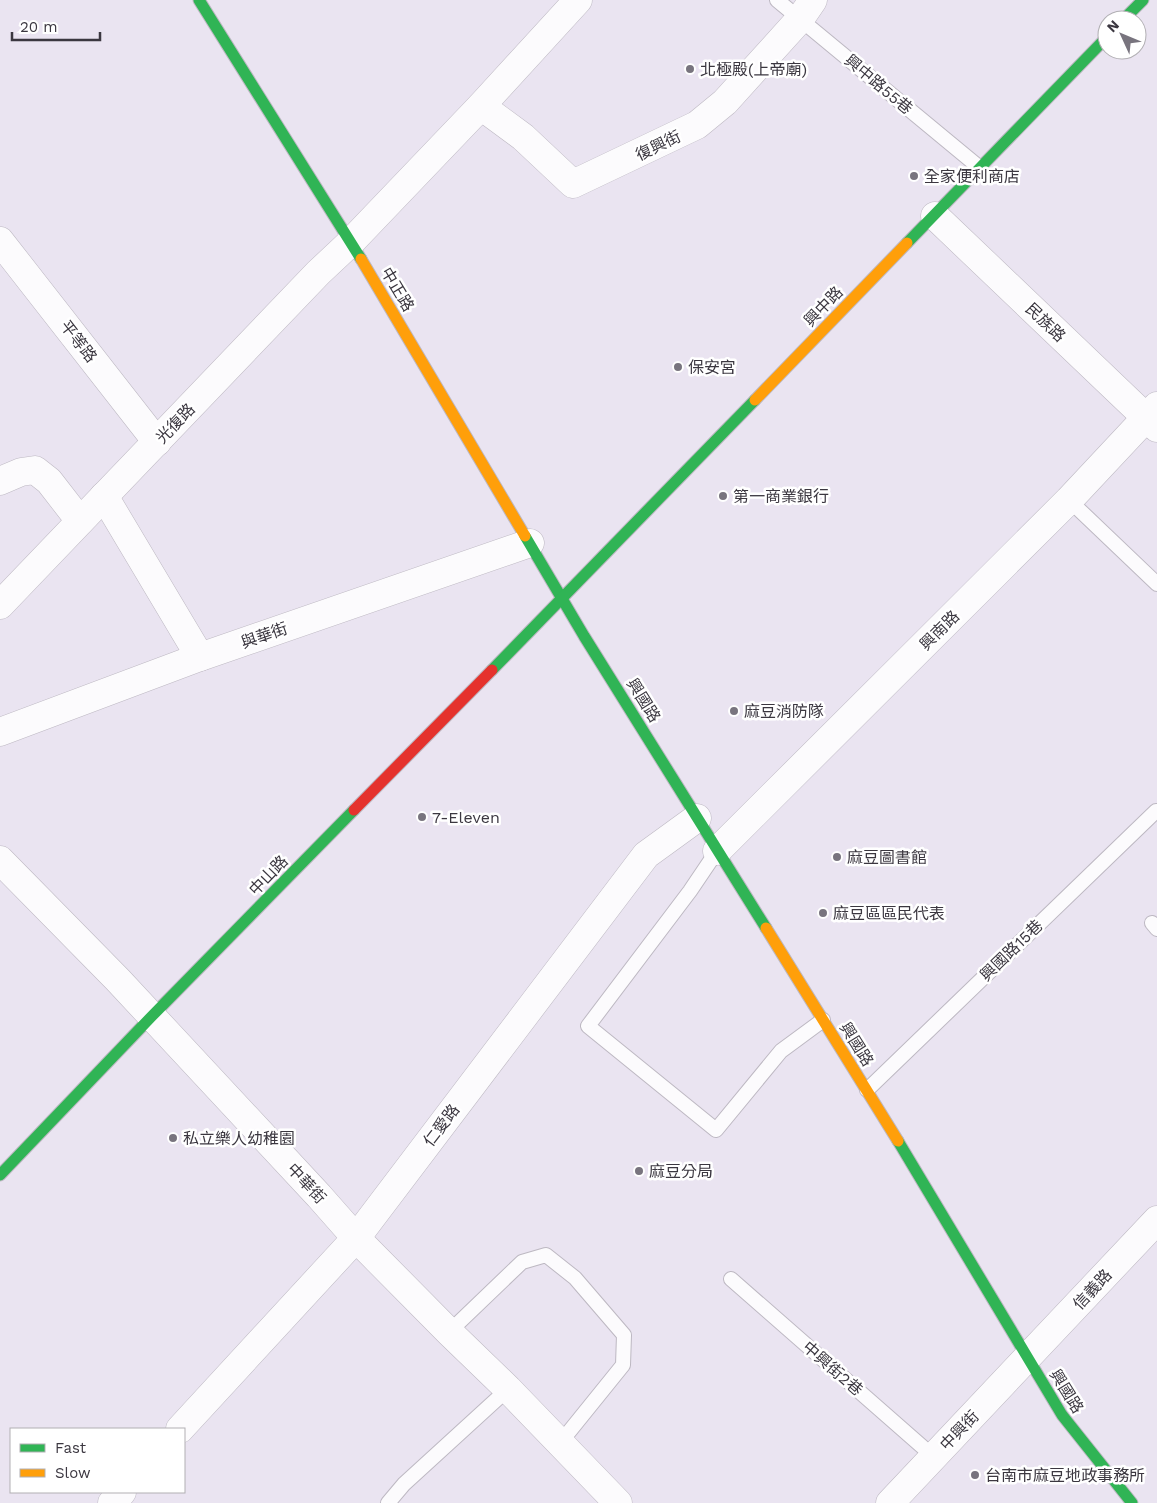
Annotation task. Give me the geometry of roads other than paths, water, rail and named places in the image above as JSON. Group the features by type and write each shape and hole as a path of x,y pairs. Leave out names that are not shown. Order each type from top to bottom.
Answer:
{"street":[{"name":"中正路","path":"199,0 371,274 562,598"},
{"path":"350,243 578,0"},
{"path":"1133,10 1143,0"},
{"name":"復興街","path":"480,106 523,137 573,184 697,125 725,102 806,9"},
{"name":"興中路","path":"562,598 1097,47"},
{"name":"民族路","path":"934,216 1153,417"},
{"name":"平等路","path":"0,241 157,442"},
{"name":"光復路","path":"0,605 318,273 350,243"},
{"name":"興南路","path":"717,851 1153,417"},
{"path":"0,481 21,472 35,470 49,481 80,521"},
{"path":"104,496 200,657"},
{"name":"與華街","path":"0,732 200,657 530,543"},
{"name":"興國路","path":"562,598 684,794 717,851 867,1090 1062,1415 1132,1503"},
{"name":"中山路","path":"0,1175 152,1016 562,598"},
{"name":"仁愛路","path":"181,1428 356,1238 646,855 697,818"},
{"name":"中華街","path":"0,860 152,1016 356,1238 560,1443 608,1498"},
{"name":"信義路","path":"1028,1358 1157,1220"},
{"name":"中興街","path":"890,1503 1028,1358"},
{"path":"112,1503 121,1493"}],"lane":[{"name":"興中路55巷","path":"777,0 806,9 980,168"},
{"path":"1069,500 1157,584"},
{"name":"興國路15巷","path":"867,1090 1156,811"},
{"path":"717,851 690,891 588,1026 716,1130 782,1051 823,1020"},
{"path":"448,1332 522,1262 546,1255 576,1278 624,1335 623,1365 560,1443"},
{"name":"中興街2巷","path":"732,1279 934,1457"},
{"path":"388,1503 404,1484 508,1389"}],"place":[{"name":"北極殿(上帝廟)","path":"690,69"},
{"name":"全家便利商店","path":"914,176"},
{"name":"保安宮","path":"678,367"},
{"name":"第一商業銀行","path":"723,496"},
{"name":"麻豆消防隊","path":"734,711"},
{"name":"7-Eleven","path":"422,817"},
{"name":"麻豆圖書館","path":"837,857"},
{"name":"麻豆區區民代表","path":"823,913"},
{"name":"私立樂人幼稚園","path":"173,1138"},
{"name":"麻豆分局","path":"639,1171"},
{"name":"台南市麻豆地政事務所","path":"975,1475"}]}
